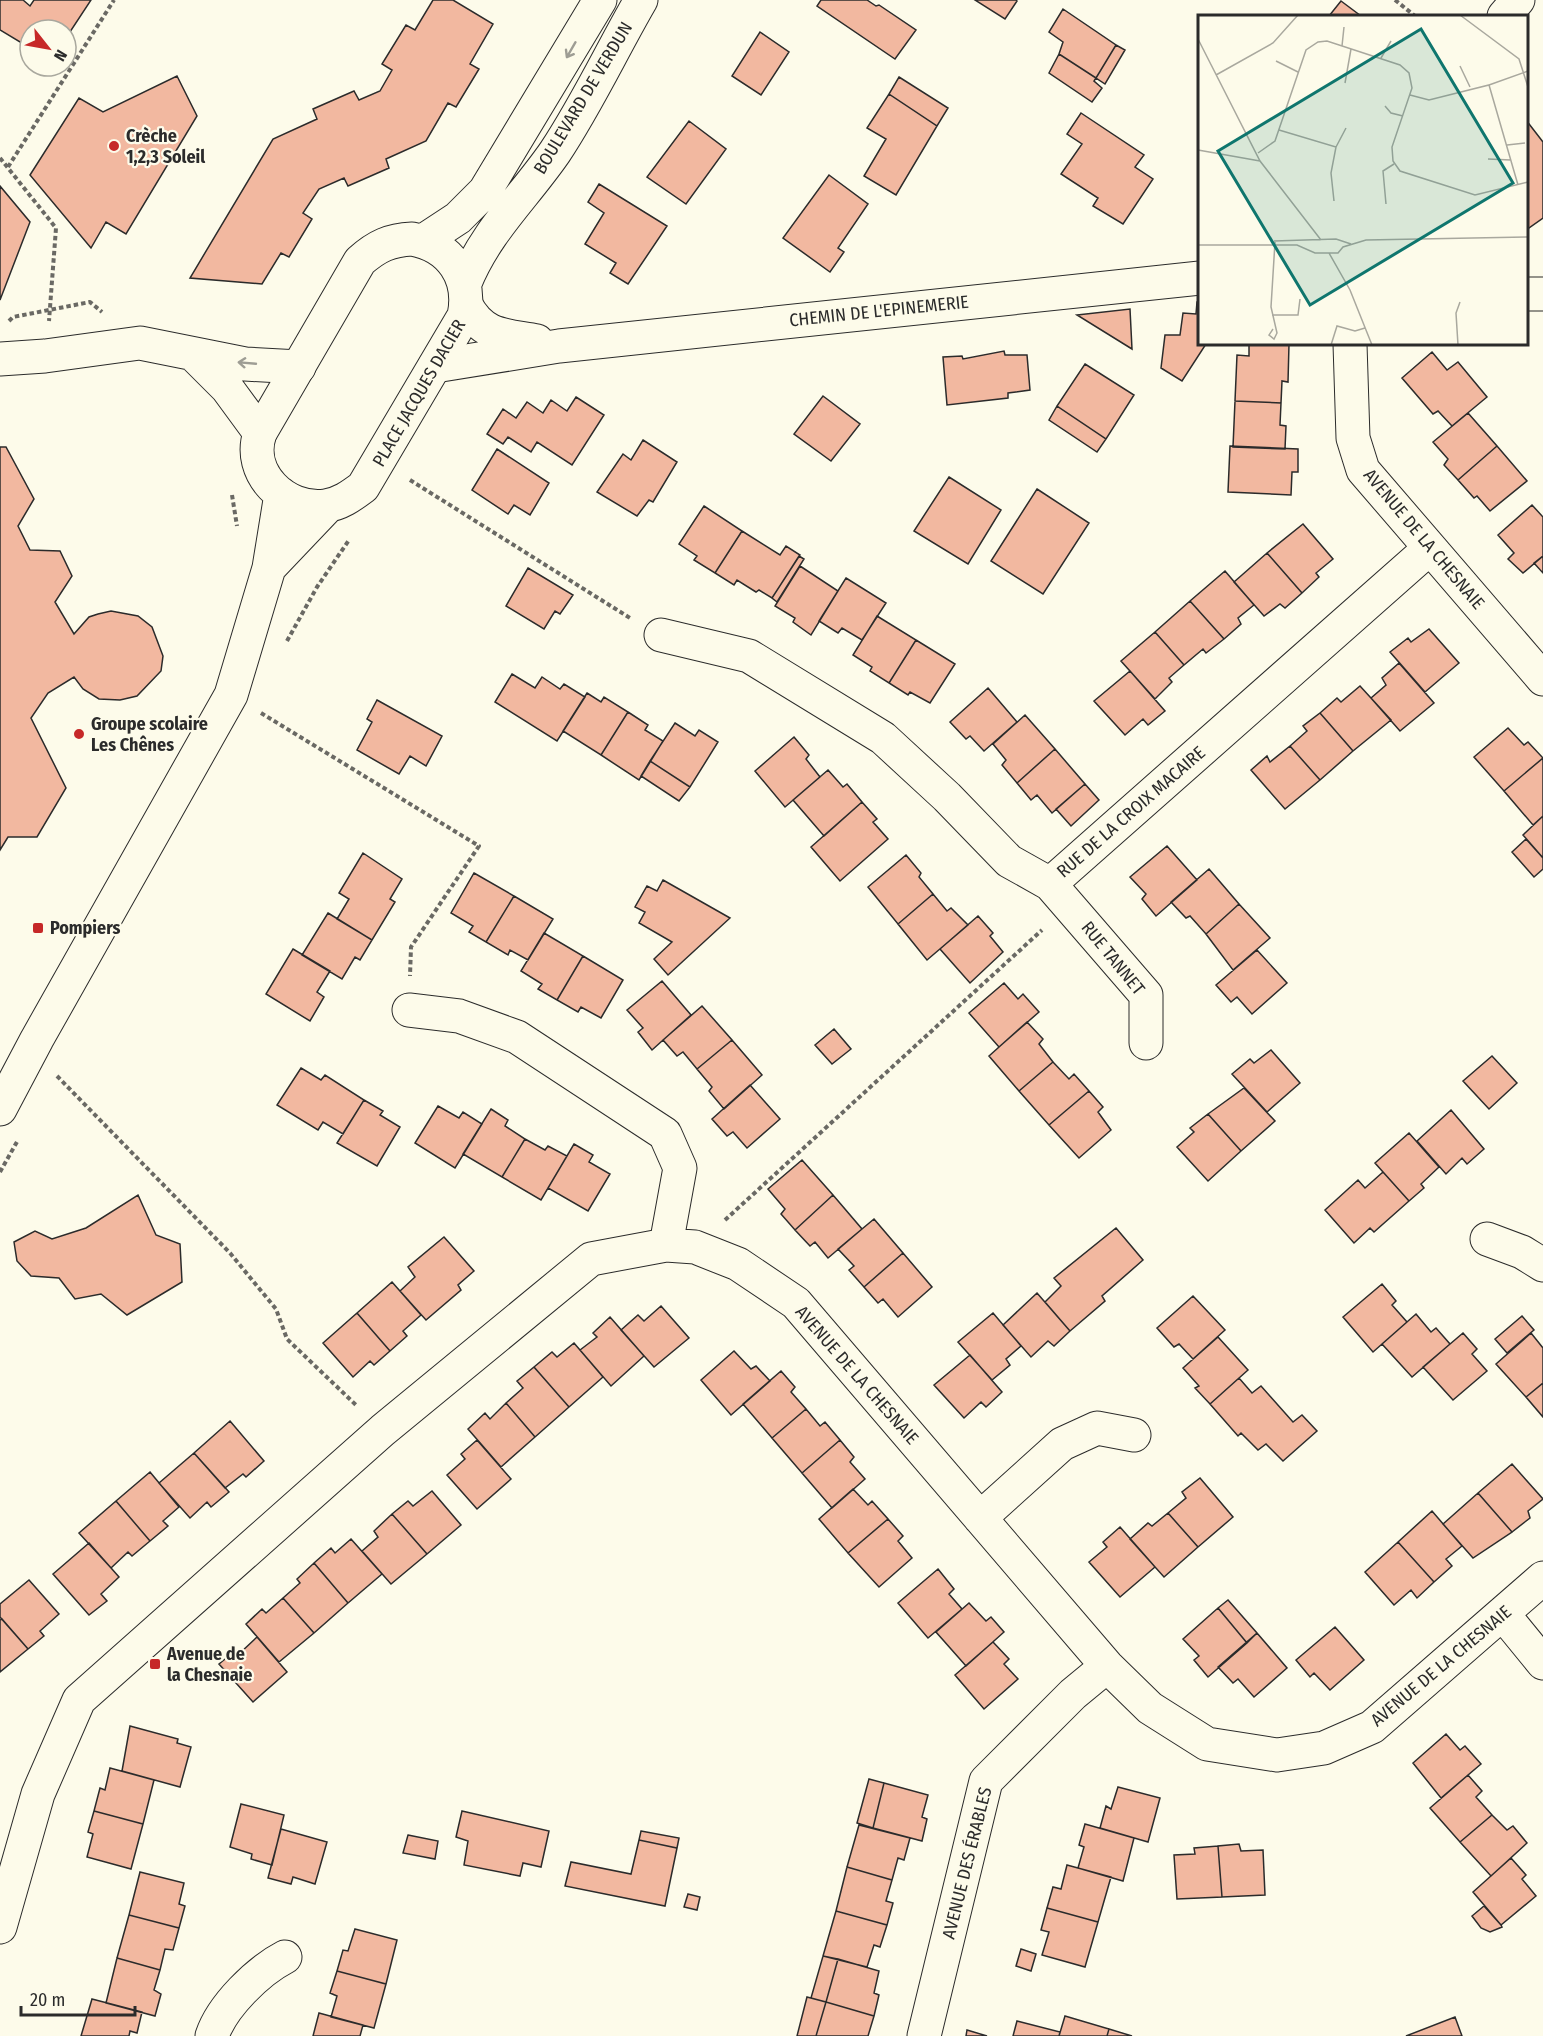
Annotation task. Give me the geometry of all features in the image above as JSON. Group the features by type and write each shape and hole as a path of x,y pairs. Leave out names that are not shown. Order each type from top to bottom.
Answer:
{"street":[{"path":"1505,15 1518,0"},
{"path":"596,1 634,12"},
{"name":"BOULEVARD DE VERDUN","path":"423,241 444,229 473,204 500,169 596,1"},
{"name":"BOULEVARD DE VERDUN","path":"465,294 499,222 556,150 634,12"},
{"path":"328,506 302,505 280,494 270,484 260,468 255,450 260,433 360,261 375,248 392,241 423,241 449,256 465,294"},
{"name":"CHEMIN DE L'EPINEMERIE","path":"435,366 559,346 1198,278"},
{"name":"CHEMIN DE L'EPINEMERIE","path":"465,294 474,319 485,329 559,346"},
{"name":"PLACE JACQUES DACIER","path":"328,506 346,500 363,487 459,327 465,294"},
{"path":"0,359 45,356 140,343 195,356 245,364 299,367"},
{"name":"AVENUE DE LA CHESNAIE","path":"1350,345 1353,438 1363,470 1543,679"},
{"path":"195,356 227,388 260,433"},
{"path":"0,1109 231,694 269,568 280,494"},
{"path":"269,568 328,506"},
{"name":"RUE DE LA CROIX MACAIRE","path":"661,635 749,656 883,738 947,797 1010,861 1060,894 1430,548"},
{"name":"RUE TANNET","path":"1060,894 1146,995 1146,1043"},
{"path":"0,1927 38,1794 79,1700 383,1430 591,1258 681,1246 680,1168 665,1134 517,1037 459,1016 409,1010"},
{"path":"1487,1239 1522,1252 1543,1265"},
{"name":"AVENUE DE LA CHESNAIE","path":"681,1246 738,1264 796,1303 1107,1666 1150,1708 1207,1744 1277,1755 1324,1748 1372,1727 1543,1578"},
{"path":"980,1518 1062,1444 1097,1428 1134,1435"},
{"path":"1503,1614 1543,1663"},
{"name":"AVENUE DES ÉRABLES","path":"924,2036 986,1781 1073,1694 1107,1666"},
{"path":"212,2036 237,1997 266,1967 285,1957"}],"path":[{"path":"8,167 114,0"},
{"path":"1395,0 1414,15"},
{"path":"0,158 56,228 45,356"},
{"path":"379,461 661,635"},
{"path":"228,485 234,504 238,532"},
{"path":"231,694 479,846 411,947 409,1010"},
{"path":"681,1246 1060,894"},
{"path":"37,1039 56,1074 230,1253 276,1309 286,1339 383,1430"}],"building":[{"path":"0,0 23,0 30,6 34,0 91,0 78,20 18,18 18,41 0,30"},
{"path":"433,0 453,0 493,24 470,64 479,69 456,107 448,103 426,141 386,159 389,168 348,186 344,178 319,189 303,213 312,219 289,257 281,253 262,284 190,278 273,139 317,119 313,109 354,91 359,100 380,91 392,70 382,64 406,25 415,30"},
{"path":"821,0 867,0 876,6 879,5 916,30 895,59 817,6"},
{"path":"975,0 1016,0 1017,1 1005,19"},
{"path":"1341,1 1360,15 1330,15"},
{"path":"1063,9 1116,45 1096,78 1059,54 1063,42 1049,32"},
{"path":"760,32 789,52 761,95 732,76"},
{"path":"1116,45 1125,50 1105,84 1096,78"},
{"path":"1059,54 1096,78 1094,81 1102,88 1092,102 1049,73"},
{"name":"Crèche 1,2,3 Soleil","path":"177,76 197,116 126,234 106,222 91,248 30,175 79,98 103,112"},
{"path":"899,77 948,108 937,126 889,94"},
{"path":"889,94 937,126 896,195 864,176 886,139 867,128"},
{"path":"1081,113 1144,155 1135,167 1153,179 1123,224 1093,206 1098,198 1061,174 1082,144 1067,134"},
{"path":"689,121 726,149 686,204 647,177"},
{"path":"1528,123 1543,142 1543,218 1528,229"},
{"path":"829,175 868,204 838,248 844,252 830,272 783,238"},
{"path":"599,184 667,226 628,284 610,273 616,263 585,244 604,213 588,202"},
{"path":"0,186 30,222 0,300"},
{"path":"1198,302 1198,345 1205,345 1182,381 1161,368 1165,335 1180,335 1183,313 1196,314"},
{"path":"1130,309 1132,349 1077,315"},
{"path":"1249,345 1289,345 1288,382 1282,381 1281,403 1235,401 1237,355 1249,356"},
{"path":"1004,351 1005,355 1027,355 1030,390 1008,393 1008,398 947,405 943,357 962,356 963,359"},
{"path":"1432,352 1447,370 1458,362 1487,397 1452,426 1438,411 1433,414 1402,378"},
{"path":"1085,364 1134,395 1106,439 1057,406"},
{"path":"823,396 860,424 831,461 794,434"},
{"path":"576,397 604,415 572,465 537,442 531,452 508,437 503,444 487,434 503,409 516,418 527,402 543,413 551,400 567,411"},
{"path":"1235,401 1281,403 1280,425 1286,426 1285,449 1233,447"},
{"path":"1057,406 1106,439 1097,452 1049,420"},
{"path":"1468,413 1497,446 1458,480 1444,465 1448,459 1433,442"},
{"path":"643,440 677,462 653,502 649,500 637,516 597,492 623,454 631,460"},
{"path":"1230,446 1298,449 1298,472 1292,472 1291,495 1228,492"},
{"path":"1497,446 1527,481 1490,511 1458,480"},
{"path":"0,447 6,447 34,499 18,526 30,550 60,551 72,576 55,602 74,634 89,617 98,614 111,611 138,616 152,627 163,656 161,671 137,696 120,700 99,699 83,689 74,677 48,693 31,718 66,788 37,837 8,837 0,850"},
{"path":"497,449 549,483 530,515 514,505 508,514 472,490"},
{"path":"949,477 1001,510 968,564 914,531"},
{"path":"1037,489 1089,523 1043,594 991,561"},
{"path":"1532,505 1543,517 1543,556 1523,573 1508,559 1514,553 1498,535"},
{"path":"704,506 742,531 715,573 694,560 697,556 679,544"},
{"path":"1303,524 1333,559 1316,573 1319,577 1302,593 1267,553"},
{"path":"742,531 780,555 786,546 800,555 772,598 759,590 756,592 737,580 734,585 715,573"},
{"path":"1267,553 1302,593 1285,608 1280,604 1264,616 1234,582"},
{"path":"799,556 804,559 777,602 772,598"},
{"path":"1543,556 1543,573 1534,563"},
{"path":"800,566 838,591 811,635 793,622 795,618 775,606"},
{"path":"528,568 573,595 560,614 555,611 544,629 506,606"},
{"path":"1225,571 1254,605 1238,618 1241,624 1224,639 1190,601"},
{"path":"846,578 886,603 862,640 842,628 838,633 819,621"},
{"path":"1190,601 1224,639 1206,653 1203,649 1184,665 1155,632"},
{"path":"877,616 916,640 889,683 870,671 872,667 853,655"},
{"path":"1429,629 1459,663 1425,692 1390,652 1408,638 1411,642"},
{"path":"1155,632 1184,665 1169,678 1172,682 1155,699 1121,661"},
{"path":"916,640 955,664 930,703 910,692 908,695 889,683"},
{"path":"1399,663 1434,703 1400,731 1371,698 1386,685 1382,678"},
{"path":"1130,671 1165,711 1148,725 1143,719 1125,735 1094,701"},
{"path":"512,674 535,688 542,677 560,689 564,684 585,697 557,741 495,702"},
{"path":"1360,686 1391,720 1353,751 1320,713 1337,698 1341,702"},
{"path":"988,688 1017,722 984,751 970,736 966,739 950,722"},
{"path":"587,693 601,702 604,697 628,712 601,755 563,731"},
{"path":"377,700 442,736 426,766 410,756 399,774 357,750 372,722 367,719"},
{"path":"628,712 648,725 645,730 663,741 639,780 601,755"},
{"path":"1320,713 1353,751 1320,780 1290,746 1307,731 1303,726"},
{"path":"1025,715 1055,749 1017,783 1002,765 1006,760 993,744"},
{"path":"675,723 695,736 699,730 718,742 690,787 650,761"},
{"path":"1508,728 1524,745 1528,742 1543,758 1504,791 1474,757"},
{"path":"794,737 809,755 806,759 820,777 785,807 755,771"},
{"path":"1290,746 1320,780 1285,809 1251,770 1267,756 1270,762"},
{"path":"1055,749 1085,784 1052,813 1037,795 1031,800 1017,783"},
{"path":"1543,758 1543,816 1533,825 1504,791"},
{"path":"650,761 690,787 679,801 641,776"},
{"path":"828,770 843,787 847,784 862,802 824,836 793,800"},
{"path":"1085,784 1099,800 1071,826 1056,809"},
{"path":"862,802 877,819 873,822 888,839 840,881 811,847"},
{"path":"1543,816 1543,858 1523,835"},
{"path":"1526,839 1543,858 1543,869 1534,877 1512,852"},
{"path":"1167,846 1197,880 1156,916 1142,899 1146,894 1130,877"},
{"path":"363,853 402,879 390,899 395,902 372,940 337,919 349,899 339,893"},
{"path":"906,855 921,873 919,877 933,894 898,924 868,887"},
{"path":"1209,869 1239,904 1206,934 1190,916 1186,918 1171,902"},
{"path":"474,873 514,896 486,942 469,932 473,926 451,913"},
{"path":"663,880 730,918 668,975 654,959 672,942 639,923 645,912 635,907 647,886 657,891"},
{"path":"933,894 947,911 951,908 968,925 927,960 898,924"},
{"path":"514,896 553,919 528,960 510,950 508,955 486,942"},
{"path":"1239,904 1270,938 1233,970 1206,934"},
{"path":"328,913 372,940 360,960 355,957 342,979 302,955"},
{"path":"978,916 993,933 990,936 1003,952 970,983 940,949"},
{"path":"544,933 583,956 557,1000 538,989 542,984 521,971"},
{"path":"293,949 330,971 317,992 324,997 310,1021 266,994"},
{"path":"1257,950 1287,983 1252,1014 1237,997 1231,1002 1216,985"},
{"path":"583,956 623,980 601,1018 581,1007 578,1012 557,1000"},
{"path":"662,981 691,1015 652,1050 638,1032 643,1028 627,1010"},
{"path":"1004,983 1018,999 1023,994 1039,1012 999,1047 969,1013"},
{"path":"702,1006 732,1040 697,1069 683,1052 677,1056 663,1040"},
{"path":"1027,1022 1043,1039 1039,1044 1053,1062 1019,1091 989,1056"},
{"path":"834,1029 851,1049 832,1064 815,1045"},
{"path":"732,1040 762,1075 724,1109 709,1091 712,1087 697,1069"},
{"path":"1271,1050 1300,1083 1267,1112 1232,1074 1250,1059 1254,1063"},
{"path":"1492,1056 1517,1083 1489,1109 1463,1081"},
{"path":"1053,1062 1069,1079 1074,1074 1089,1091 1049,1125 1019,1091"},
{"path":"301,1068 321,1080 325,1075 364,1100 343,1134 323,1122 318,1130 277,1105"},
{"path":"750,1085 780,1119 747,1148 733,1132 727,1136 712,1119"},
{"path":"1244,1088 1275,1121 1241,1151 1208,1114"},
{"path":"1089,1091 1103,1107 1098,1112 1111,1130 1079,1158 1049,1125"},
{"path":"364,1100 383,1111 380,1115 400,1127 377,1166 337,1143"},
{"path":"438,1106 459,1118 463,1112 482,1124 455,1168 415,1143"},
{"path":"491,1109 508,1120 505,1126 525,1139 502,1177 463,1154"},
{"path":"1451,1110 1484,1149 1467,1164 1462,1158 1446,1174 1417,1141"},
{"path":"1208,1114 1241,1151 1208,1181 1177,1147 1194,1132 1190,1128"},
{"path":"1409,1133 1439,1167 1421,1184 1424,1188 1409,1201 1375,1163"},
{"path":"525,1139 545,1150 548,1146 567,1156 541,1200 502,1177"},
{"path":"574,1144 593,1155 589,1162 610,1174 588,1211 548,1188"},
{"path":"802,1160 833,1195 795,1230 781,1214 785,1209 768,1189"},
{"path":"1383,1172 1409,1201 1374,1232 1370,1228 1354,1243 1325,1210 1358,1180 1365,1188"},
{"path":"138,1195 156,1235 180,1244 182,1282 127,1315 101,1294 75,1299 59,1278 31,1276 17,1261 14,1242 35,1231 52,1239 86,1228"},
{"path":"833,1195 862,1229 828,1258 815,1242 810,1246 795,1230"},
{"path":"874,1219 903,1253 864,1287 849,1270 854,1266 838,1249"},
{"path":"1116,1228 1143,1260 1102,1296 1105,1301 1070,1331 1045,1302 1061,1286 1054,1278"},
{"path":"444,1237 474,1271 458,1285 461,1290 426,1320 400,1291 415,1277 408,1267"},
{"path":"903,1253 932,1287 898,1317 883,1299 878,1303 864,1287"},
{"path":"392,1282 421,1315 403,1331 407,1336 390,1351 357,1313"},
{"path":"1382,1284 1396,1301 1392,1305 1407,1322 1373,1352 1343,1317"},
{"path":"1037,1293 1070,1331 1054,1346 1048,1341 1031,1357 1003,1325"},
{"path":"1193,1296 1225,1330 1193,1359 1179,1344 1174,1347 1157,1328"},
{"path":"661,1306 689,1338 654,1367 621,1330 638,1315 644,1321"},
{"path":"357,1313 390,1351 374,1365 370,1361 353,1377 323,1343"},
{"path":"993,1313 1021,1346 1006,1359 1010,1365 992,1380 958,1342"},
{"path":"1416,1314 1431,1332 1436,1328 1450,1344 1412,1377 1382,1344"},
{"path":"1522,1316 1534,1330 1507,1353 1495,1339"},
{"path":"610,1317 644,1356 611,1386 580,1350 597,1337 593,1333"},
{"path":"1463,1333 1477,1349 1472,1354 1487,1371 1453,1400 1423,1367"},
{"path":"1531,1333 1543,1348 1543,1383 1526,1397 1496,1364"},
{"path":"1218,1337 1248,1370 1210,1404 1195,1388 1199,1386 1183,1368"},
{"path":"574,1343 603,1377 569,1407 534,1367 552,1352 557,1357"},
{"path":"734,1351 751,1369 756,1366 770,1381 731,1415 701,1380"},
{"path":"970,1355 1002,1392 986,1407 981,1402 964,1418 934,1385"},
{"path":"534,1367 569,1407 535,1437 506,1403 523,1388 517,1381"},
{"path":"781,1371 795,1387 791,1392 806,1409 772,1438 743,1404"},
{"path":"1239,1378 1252,1393 1261,1386 1293,1422 1302,1415 1317,1431 1283,1461 1266,1444 1258,1450 1241,1433 1238,1436 1210,1404"},
{"path":"1543,1383 1543,1417 1526,1397"},
{"path":"506,1403 535,1437 501,1467 468,1429 485,1413 490,1419"},
{"path":"806,1409 820,1426 825,1422 840,1440 802,1473 772,1438"},
{"path":"230,1421 264,1461 246,1477 243,1474 225,1488 194,1453"},
{"path":"477,1440 511,1479 477,1509 447,1475 465,1459 461,1454"},
{"path":"840,1440 854,1457 850,1462 865,1479 832,1508 802,1473"},
{"path":"194,1453 229,1492 211,1507 207,1502 190,1518 159,1483"},
{"path":"1512,1464 1543,1499 1528,1511 1530,1518 1512,1532 1478,1493"},
{"path":"150,1472 179,1507 163,1521 168,1526 150,1541 116,1501"},
{"path":"1200,1478 1233,1517 1198,1547 1168,1513 1186,1498 1182,1492"},
{"path":"853,1489 868,1505 872,1501 888,1519 848,1553 819,1519"},
{"path":"432,1491 461,1525 427,1554 392,1514 408,1501 413,1506"},
{"path":"1478,1493 1512,1532 1473,1558 1443,1524"},
{"path":"116,1501 150,1541 132,1556 128,1552 111,1568 79,1533"},
{"path":"1432,1511 1462,1546 1446,1559 1452,1566 1434,1582 1398,1542"},
{"path":"1168,1513 1198,1547 1164,1577 1130,1539 1148,1523 1152,1526"},
{"path":"392,1514 427,1554 391,1584 362,1551 378,1537 374,1531"},
{"path":"888,1519 903,1536 898,1541 912,1558 879,1587 848,1553"},
{"path":"1120,1527 1155,1567 1120,1597 1089,1562 1107,1547 1103,1542"},
{"path":"351,1539 382,1574 348,1603 314,1563 331,1548 335,1553"},
{"path":"1398,1542 1434,1582 1417,1598 1411,1590 1394,1605 1365,1572"},
{"path":"89,1543 119,1577 101,1594 107,1601 89,1615 53,1574"},
{"path":"314,1563 348,1603 314,1633 283,1598 300,1583 297,1579"},
{"path":"938,1569 954,1589 949,1594 962,1609 928,1638 898,1603"},
{"path":"29,1580 59,1614 40,1631 44,1636 28,1649 0,1617 0,1604"},
{"path":"283,1598 314,1633 279,1662 246,1624 262,1609 266,1613"},
{"path":"1228,1600 1257,1633 1247,1643 1218,1608"},
{"path":"969,1603 986,1621 991,1617 1004,1632 966,1666 936,1632"},
{"path":"1218,1608 1247,1643 1208,1677 1194,1660 1199,1656 1183,1639"},
{"path":"2,1619 28,1649 0,1672 0,1620"},
{"path":"1335,1627 1364,1660 1330,1690 1314,1673 1310,1677 1296,1660"},
{"path":"1257,1633 1287,1668 1254,1697 1238,1679 1233,1683 1218,1667"},
{"path":"257,1637 287,1672 253,1702 219,1664 236,1650 240,1653"},
{"path":"993,1642 1009,1659 1004,1664 1018,1679 984,1709 955,1675"},
{"path":"130,1726 178,1739 177,1743 191,1747 180,1787 122,1771"},
{"path":"1446,1734 1460,1750 1465,1746 1481,1764 1441,1798 1413,1763"},
{"path":"110,1768 154,1780 143,1824 94,1811 100,1788 105,1790"},
{"path":"1468,1775 1482,1791 1476,1797 1492,1815 1460,1842 1430,1808"},
{"path":"869,1779 884,1783 873,1828 857,1823"},
{"path":"884,1783 928,1795 922,1817 927,1819 922,1841 873,1828"},
{"path":"1118,1787 1160,1798 1148,1842 1100,1828 1106,1806 1111,1809"},
{"path":"241,1804 284,1815 272,1865 251,1859 252,1854 230,1847"},
{"path":"94,1811 143,1824 131,1869 87,1857 93,1834 88,1832"},
{"path":"462,1811 549,1831 541,1867 523,1863 520,1876 464,1865 468,1841 456,1837"},
{"path":"1492,1815 1507,1830 1513,1826 1527,1843 1491,1876 1460,1842"},
{"path":"1085,1824 1134,1838 1123,1881 1078,1868 1084,1847 1079,1845"},
{"path":"859,1825 910,1838 904,1860 898,1858 892,1880 847,1867"},
{"path":"281,1829 327,1842 315,1884 293,1877 291,1884 268,1878"},
{"path":"641,1831 679,1838 677,1848 639,1840"},
{"path":"408,1835 438,1841 435,1859 403,1853"},
{"path":"639,1840 677,1848 665,1906 565,1886 571,1862 631,1874"},
{"path":"1239,1844 1241,1851 1263,1850 1265,1895 1222,1897 1218,1846"},
{"path":"1218,1846 1222,1897 1177,1899 1174,1855 1195,1854 1194,1848"},
{"path":"1511,1858 1526,1875 1522,1879 1536,1896 1501,1925 1473,1892"},
{"path":"1067,1865 1111,1877 1098,1922 1047,1908 1053,1887 1061,1889"},
{"path":"847,1867 892,1880 886,1901 893,1903 887,1925 836,1911"},
{"path":"140,1872 184,1883 179,1904 185,1906 179,1928 129,1915"},
{"path":"688,1894 700,1897 697,1910 684,1907"},
{"path":"1484,1906 1502,1927 1490,1932 1481,1928 1472,1916"},
{"path":"1047,1908 1098,1922 1085,1967 1042,1955 1049,1932 1041,1930"},
{"path":"836,1911 887,1925 880,1947 874,1945 867,1967 823,1956"},
{"path":"129,1915 179,1928 173,1950 165,1949 160,1970 117,1958"},
{"path":"355,1929 397,1940 386,1984 337,1971 343,1950 348,1951"},
{"path":"1021,1949 1036,1954 1031,1971 1016,1966"},
{"path":"823,1956 838,1959 826,2002 811,1998"},
{"path":"117,1958 160,1970 154,1990 161,1994 155,2016 106,2003"},
{"path":"838,1959 879,1971 874,1993 879,1995 874,2016 826,2002"},
{"path":"337,1971 386,1984 374,2028 331,2017 337,1996 330,1993"},
{"path":"807,1997 826,2002 816,2036 797,2036"},
{"path":"92,1999 142,2012 137,2033 130,2031 129,2036 81,2036"},
{"path":"826,2002 874,2016 868,2036 816,2036"},
{"path":"319,2013 363,2025 360,2036 313,2036"},
{"path":"1065,2016 1109,2029 1107,2036 1059,2036"},
{"path":"1455,2017 1462,2036 1406,2036"},
{"path":"1017,2021 1060,2032 1059,2036 1013,2036"},
{"path":"1109,2029 1132,2036 1107,2036"},
{"path":"967,2030 987,2036 966,2036"}],"place":[{"name":"Crèche 1,2,3 Soleil","path":"114,146"},
{"name":"Groupe scolaire Les Chênes","path":"79,734"},
{"name":"Pompiers","path":"38,928"},
{"name":"Avenue de la Chesnaie","path":"155,1664"}]}
